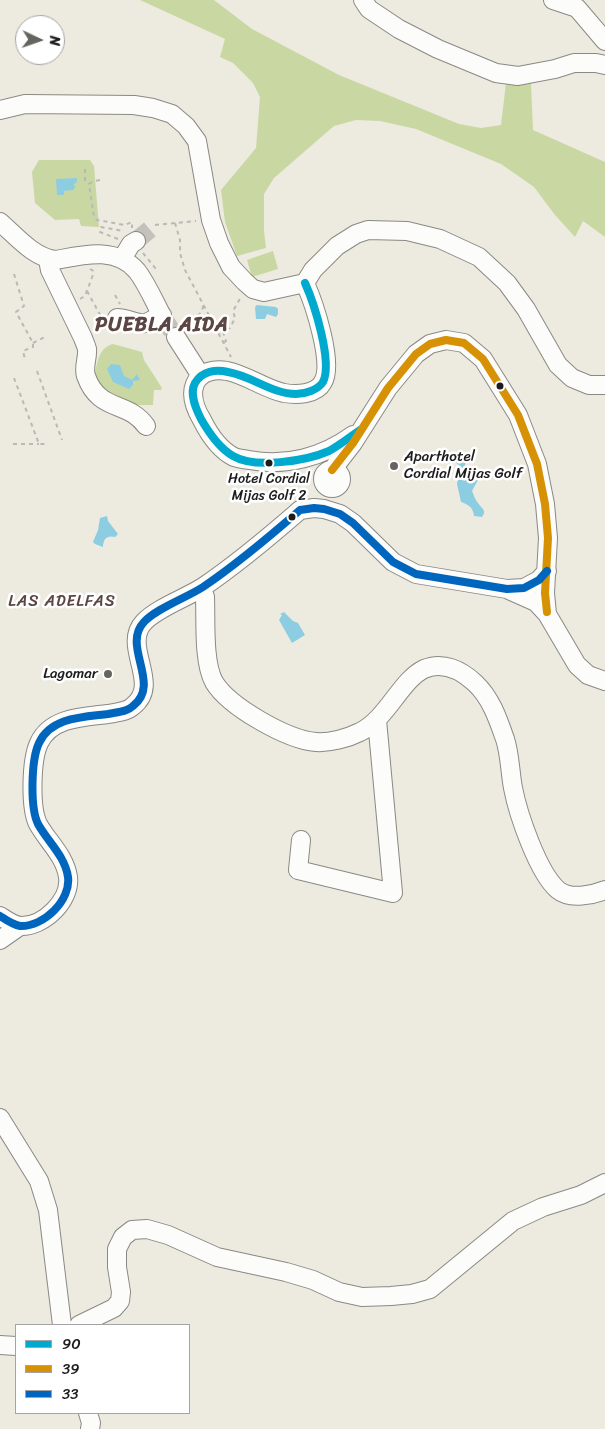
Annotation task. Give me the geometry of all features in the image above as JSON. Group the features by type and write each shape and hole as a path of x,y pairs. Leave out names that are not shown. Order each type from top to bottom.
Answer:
{"street":[{"path":"362,0 369,9 399,29 438,48 496,72 518,76 555,69 574,63 596,63 605,66"},
{"path":"553,0 577,8 605,41"},
{"path":"0,110 25,104 134,105 154,108 172,114 186,126 197,141 211,220 219,243 231,267 253,288 264,292 305,283 313,270 337,246 356,234 368,230 406,231 440,239 479,257 508,284 526,309 558,366 572,378 589,385 605,385"},
{"path":"0,222 39,256 48,260 101,254 130,248 129,263 138,272 162,315 145,323 135,322 126,318 111,321"},
{"path":"48,260 50,270 84,338 87,350 84,373 92,392 140,418 146,426"},
{"path":"305,283 315,308 325,358 325,374 323,382 318,388 297,394 282,392 226,371 208,372 201,376 195,384 193,395 196,410 205,426 219,446 235,458 269,463 317,461 326,466 328,478 353,523"},
{"path":"180,334 201,376"},
{"path":"0,940 20,926 36,922 54,910 66,895 68,886 66,868 57,850 37,823 33,807 34,770 39,743 50,729 64,720 122,712 133,707 140,699 144,689 143,674 136,644 137,632 144,622 202,588 320,496 328,478 388,388 416,354 430,344 446,340 464,343 483,359 518,415 537,464 545,504 547,530 545,593 547,614"},
{"path":"299,461 328,451 360,430"},
{"path":"300,510 324,508 340,514 353,523 393,562 416,574 507,589 524,588 539,580 546,571"},
{"path":"202,588 205,596 207,658 214,682 230,700 260,721 295,738 318,742 340,739 361,732 377,720 414,676 424,669 441,664 454,669 475,683 492,703 506,741 516,799 534,854 547,877 559,891 578,896 596,894 605,890"},
{"path":"507,589 536,602 547,614 577,665 588,675 605,681"},
{"path":"301,840 298,870 393,893 377,720"},
{"path":"0,916 14,925 20,926"},
{"path":"0,1118 40,1181 48,1210 62,1324"},
{"path":"81,1324 114,1308 120,1301 121,1292 117,1267 117,1249 123,1237 132,1230 146,1229 168,1235 217,1257 313,1280 339,1292 362,1297 412,1294 430,1289 513,1221 543,1207 581,1195 605,1183"},
{"path":"0,1345 15,1346"},
{"path":"88,1414 91,1423 90,1429"}],"path":[{"path":"85,169 85,181 89,184 96,220 125,225 132,222 132,227 129,231 101,227 100,232 130,248"},
{"path":"89,184 100,180"},
{"path":"155,225 211,220"},
{"path":"175,223 185,270 233,361"},
{"path":"82,298 94,272"},
{"path":"14,274 24,306 16,312 33,344"},
{"path":"87,290 111,321"},
{"path":"224,342 226,341 223,332 230,328 235,318 233,311 242,294"},
{"path":"180,334 192,326 195,318 200,315 203,310 203,302"},
{"path":"24,360 23,351 45,338"},
{"path":"38,371 62,440"},
{"path":"14,378 39,444"},
{"path":"13,444 45,444"}],"green space":[{"path":"140,0 214,0 252,29 339,75 459,124 481,128 501,125 506,83 531,83 533,130 605,162 605,237 583,221 575,237 555,215 534,187 501,164 416,129 380,121 356,120 334,126 274,178 264,194 266,248 237,256 225,222 221,190 256,148 260,97 253,83 233,63 220,57 225,39"},
{"path":"39,160 90,160 94,166 99,227 81,226 79,219 55,220 35,203 32,172"},
{"path":"273,251 278,269 252,277 247,260"},
{"path":"113,344 142,352 144,360 162,388 161,390 154,390 153,405 136,405 105,389 94,376 101,352"}],"water":[{"path":"77,178 77,182 74,184 76,186 73,190 64,191 64,195 57,195 56,179"},
{"path":"257,305 276,307 278,314 276,317 267,314 265,319 256,319 255,307"},
{"path":"111,364 120,365 124,376 132,380 137,374 140,380 133,381 133,385 129,389 113,382 107,369"},
{"path":"466,452 469,458 465,465 466,472 476,473 479,478 472,491 484,511 482,517 474,516 473,510 461,502 457,484 460,466 455,462 455,454"},
{"path":"107,516 108,521 118,534 115,537 110,536 106,538 103,547 93,542 100,518"},
{"path":"284,612 293,621 298,623 305,635 292,643 279,620 282,615 280,614"}],"tunnel":[{"path":"136,241 155,225"},
{"path":"162,316 176,337"}],"transit line":[{"name":"90","path":"305,283 313,304 324,347 326,361 321,385 307,392 287,393 237,374 214,371 205,373 195,383 193,387 195,406 207,430 223,449 242,460 254,462 281,462 319,455 333,449 360,430"},
{"name":"39","path":"332,470 353,443 388,388 416,354 430,344 446,340 464,343 483,359 518,415 537,464 545,504 548,538 545,593 547,612"},
{"name":"33","path":"0,916 20,926 38,922 54,911 68,886 68,877 63,862 35,817 32,784 34,761 36,751 44,734 51,728 69,720 122,712 133,706 141,697 144,687 137,642 138,632 144,622 156,612 216,578 253,550 300,510 314,508 340,514 353,523 393,562 416,574 507,589 524,588 539,580 547,571"}],"place":[{"name":"Hotel Cordial Mijas Golf 2","path":"269,463"},
{"name":"Aparthotel Cordial Mijas Golf","path":"394,466"},
{"name":"Lagomar","path":"108,674"}],"district":[{"name":"PUEBLA AIDA","path":"162,326"},
{"name":"LAS ADELFAS","path":"62,602"}]}
